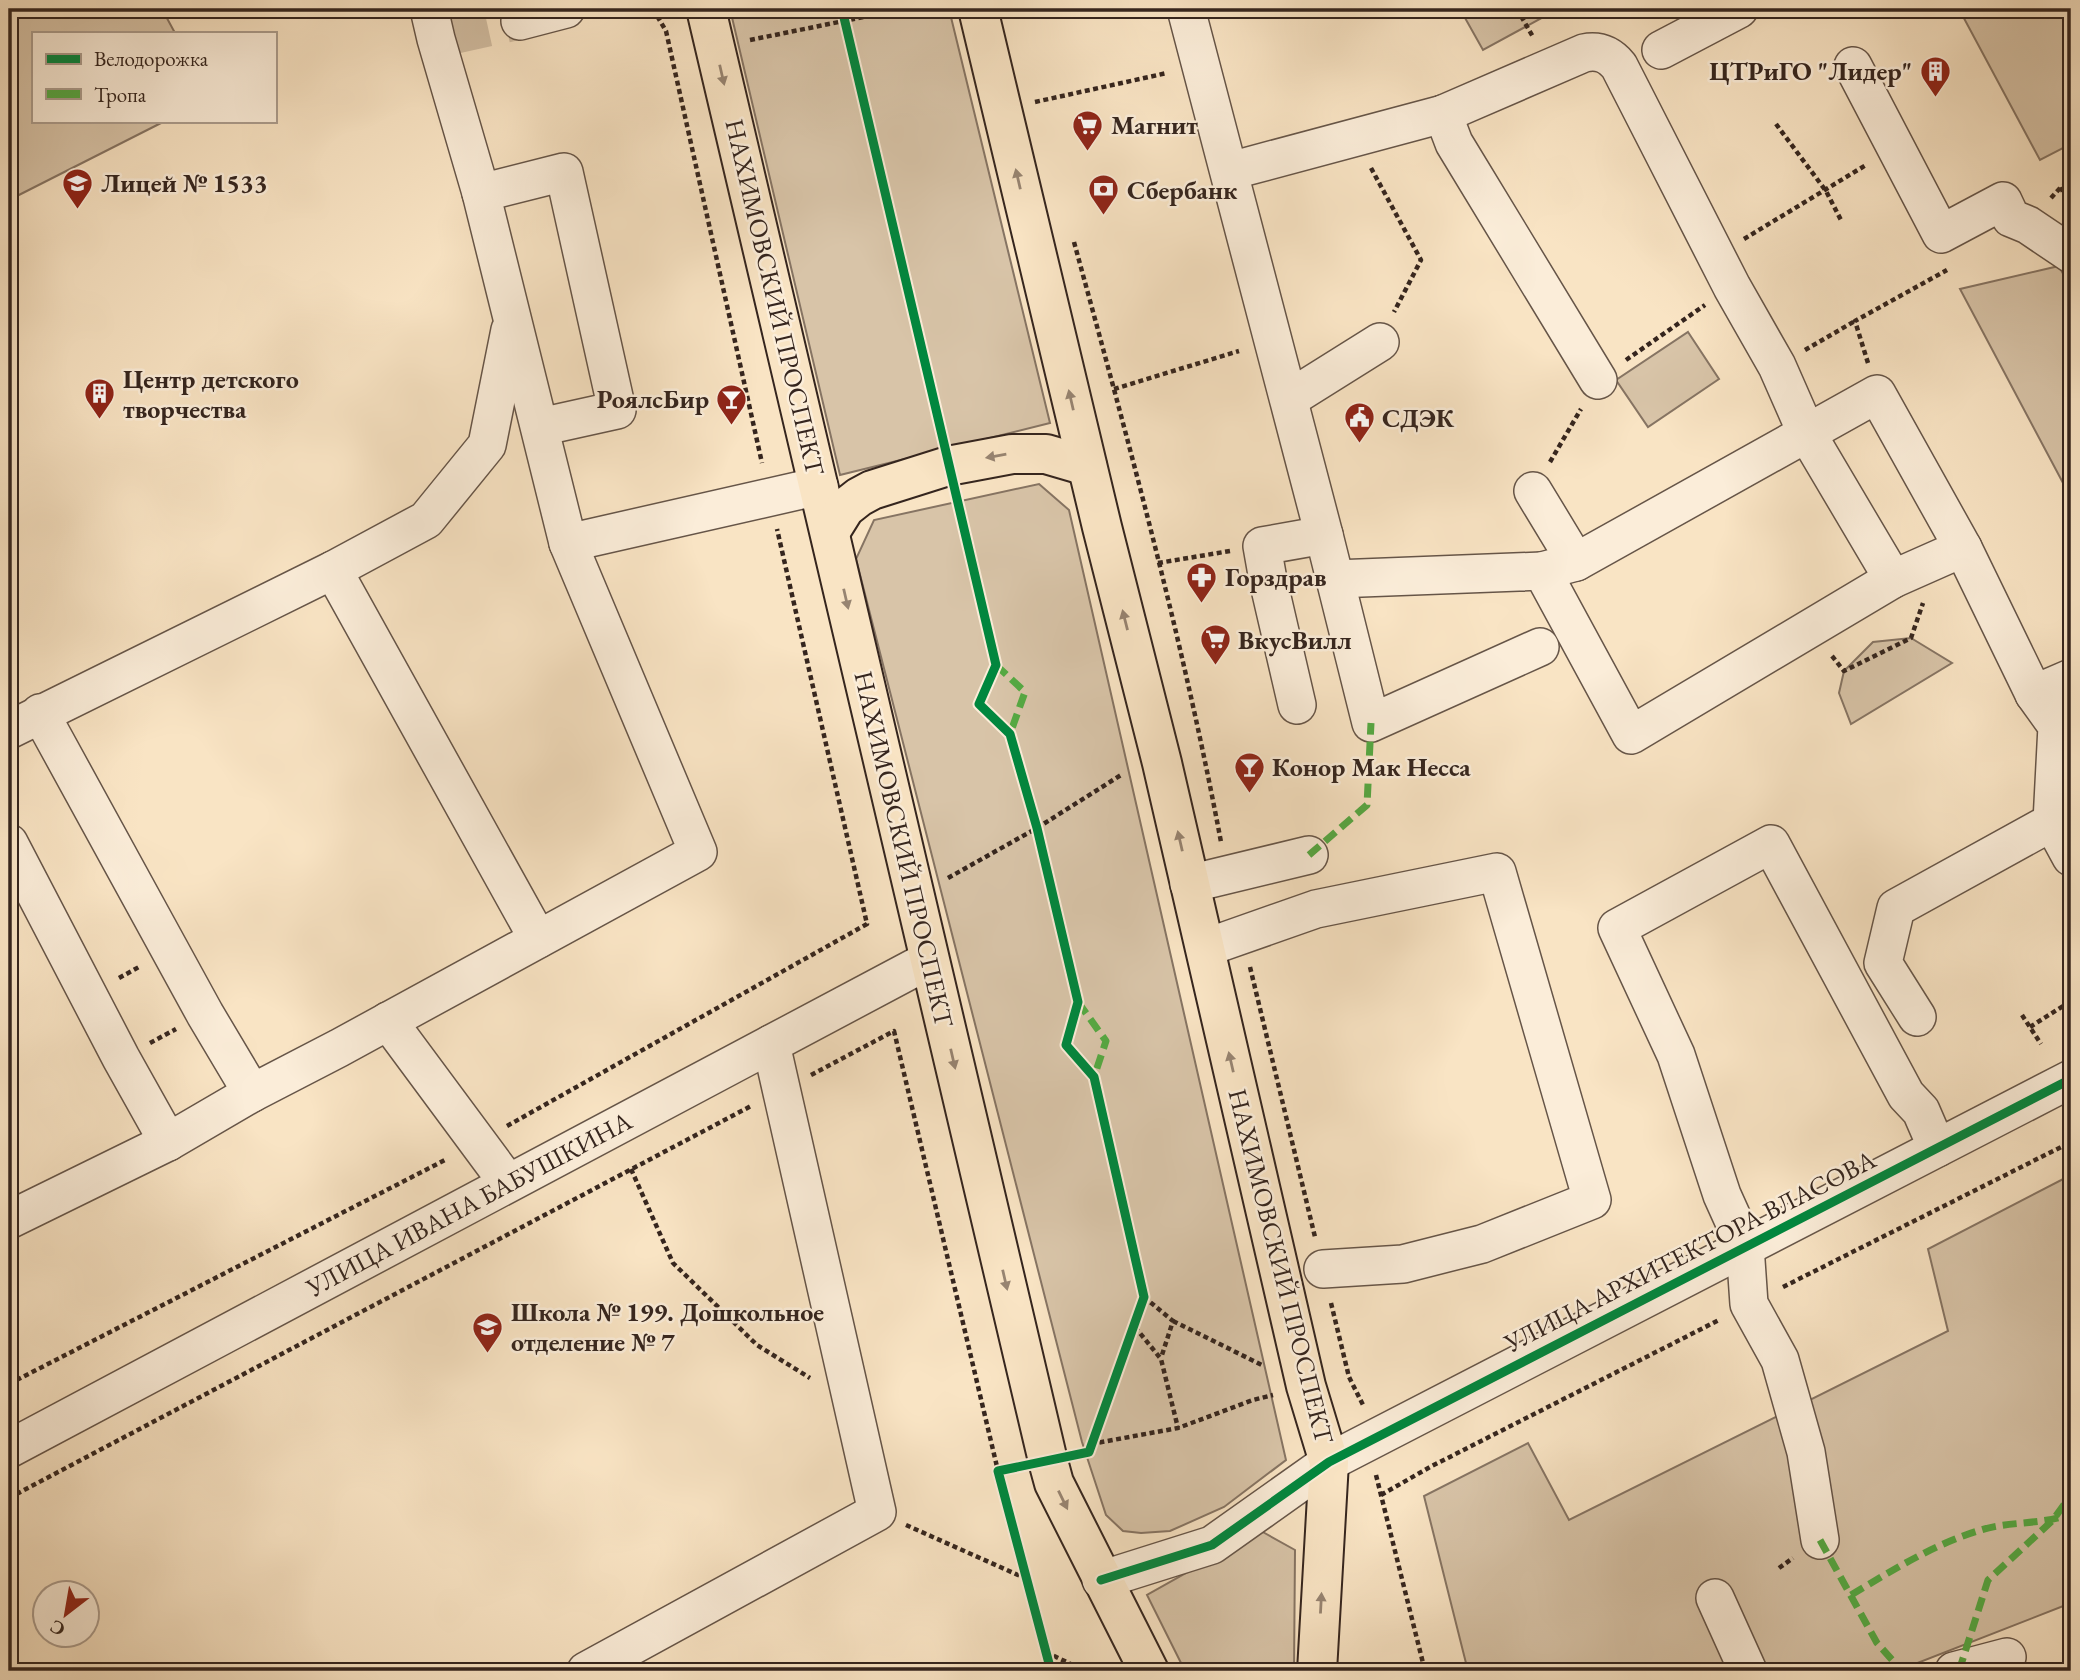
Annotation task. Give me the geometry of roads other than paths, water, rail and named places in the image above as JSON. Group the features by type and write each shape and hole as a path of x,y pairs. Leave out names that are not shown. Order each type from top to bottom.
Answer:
{"main road":[{"name":"НАХИМОВСКИЙ ПРОСПЕКТ","path":"706,9 1048,1461 1054,1483 1149,1671"},
{"name":"НАХИМОВСКИЙ ПРОСПЕКТ","path":"978,9 1087,466 1162,763 1306,1386 1329,1461 1317,1671"},
{"path":"830,532 845,508 859,497 872,490 948,466 1012,454 1046,454 1087,466"}],"street":[{"path":"520,21 566,9"},
{"path":"1186,9 1371,723 1540,647"},
{"path":"1661,50 1740,9"},
{"path":"13,1207 168,1142 252,1093 698,852 568,543 439,28"},
{"path":"1230,171 1443,114 1584,53 1593,51 1606,54 1619,66 1777,366 1806,432 1893,579"},
{"path":"1853,66 1941,234 2003,201 2011,218 2028,225 2071,254"},
{"path":"1443,114 1454,143 1598,380"},
{"path":"481,193 564,172 617,410 540,427"},
{"path":"9,730 333,570 426,520 487,445 513,319"},
{"path":"1289,399 1380,342"},
{"path":"1335,579 1559,566 1877,394 1950,553 2034,694 2057,726 2052,822 2071,857"},
{"path":"568,543 820,485"},
{"path":"1533,491 1559,566 1631,735 1893,579 1950,553"},
{"path":"1297,705 1262,545 1324,535"},
{"path":"333,570 538,939"},
{"path":"2034,694 2071,678"},
{"path":"40,713 205,1014 252,1093"},
{"path":"1917,1017 1883,963 1896,908 2052,822"},
{"path":"9,843 168,1142"},
{"path":"1820,1540 1806,1452 1780,1360 1749,1304 1745,1246 1722,1195 1676,1055 1618,928 1772,844 1906,1095 1921,1111 1937,1148"},
{"path":"1189,884 1309,855"},
{"path":"1205,948 1316,909 1497,872 1592,1200 1482,1244 1403,1264 1323,1269"},
{"name":"УЛИЦА ИВАНА БАБУШКИНА","path":"9,1448 929,960"},
{"path":"388,1021 508,1183"},
{"path":"586,1671 877,1512 771,1044"},
{"name":"УЛИЦА АРХИТЕКТОРА ВЛАСОВА","path":"1101,1580 1212,1545 1329,1461 2071,1079"},
{"path":"1715,1598 1748,1671"},
{"path":"1954,1671 2007,1657"}],"tunnel":[{"path":"452,36 520,21"}],"place":[{"name":"ЦТРиГО \"Лидер\"","path":"1935,98"},
{"name":"Магнит","path":"1088,152"},
{"name":"Лицей № 1533","path":"78,210"},
{"name":"Сбербанк","path":"1104,217"},
{"name":"Центр детского творчества","path":"100,421"},
{"name":"РоялсБир","path":"732,426"},
{"name":"СДЭК","path":"1359,445"},
{"name":"Горздрав","path":"1202,604"},
{"name":"ВкусВилл","path":"1215,667"},
{"name":"Конор Мак Несса","path":"1249,794"},
{"name":"Школа № 199. Дошкольное отделение № 7","path":"488,1354"}]}
